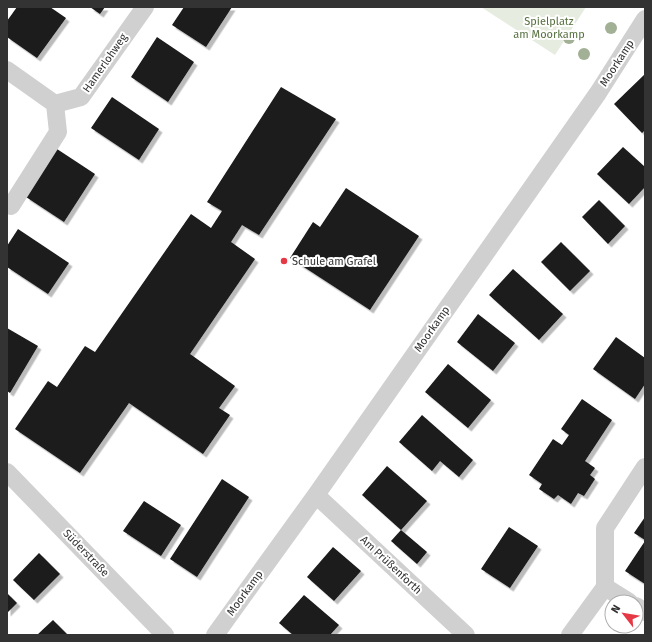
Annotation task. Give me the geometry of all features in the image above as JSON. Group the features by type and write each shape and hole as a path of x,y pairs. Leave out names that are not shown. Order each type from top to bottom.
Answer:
{"street":[{"name":"Hamerlohweg","path":"55,104 81,97 145,7"},
{"name":"Moorkamp","path":"215,635 316,495 598,93 639,43 645,20"},
{"path":"7,70 55,104 58,132 11,206"},
{"path":"570,635 605,587 605,528 645,467"},
{"name":"Süderstraße","path":"9,478 165,635"},
{"name":"Am Prüßenforth","path":"316,495 466,635"},
{"path":"605,587 616,594"}],"green space":[{"name":"Spielplatz am Moorkamp","path":"481,7 586,7 555,55"}],"building":[{"path":"17,7 50,7 66,18 37,58 7,37 7,21"},
{"path":"90,7 105,7 100,14"},
{"path":"184,7 232,7 206,47 172,25"},
{"path":"157,37 194,62 168,102 131,77"},
{"path":"645,74 645,130 642,133 614,104"},
{"path":"281,87 336,119 259,235 242,225 231,242 255,259 190,354 235,386 219,408 230,415 203,454 129,403 80,473 15,429 48,381 57,387 85,346 95,352 191,214 211,228 222,211 207,202"},
{"path":"112,97 159,129 139,160 91,128"},
{"path":"623,147 645,167 645,187 629,204 597,174"},
{"path":"57,149 95,174 64,222 26,197"},
{"path":"346,188 419,236 370,310 290,258 313,222 320,227"},
{"path":"599,200 625,226 608,244 582,217"},
{"path":"18,229 69,263 48,294 7,267 7,246"},
{"path":"561,242 590,271 570,291 541,262"},
{"path":"513,269 563,314 539,340 489,295"},
{"path":"478,314 515,343 493,371 457,342"},
{"path":"7,328 38,346 10,393 7,391"},
{"path":"616,337 645,358 645,384 635,399 593,369"},
{"path":"448,364 491,400 468,428 425,392"},
{"path":"582,399 612,420 585,461 595,468 590,475 595,479 584,496 578,493 571,504 558,495 554,499 539,489 542,484 529,475 553,439 562,445 569,435 561,429"},
{"path":"422,415 473,460 459,477 440,461 432,471 399,442"},
{"path":"387,466 427,501 401,530 362,495"},
{"path":"222,479 249,497 197,577 170,559"},
{"path":"144,501 181,525 161,556 123,531"},
{"path":"645,517 645,540 634,533"},
{"path":"509,527 538,546 510,588 481,569"},
{"path":"401,530 427,552 417,564 391,541"},
{"path":"645,541 645,584 625,571"},
{"path":"333,547 361,571 334,601 307,577"},
{"path":"39,553 60,574 34,600 13,580"},
{"path":"7,593 17,603 7,613"},
{"path":"304,595 339,625 330,635 293,635 279,623"},
{"path":"53,620 68,635 37,635"}],"place":[{"name":"Schule am Grafel","path":"284,261"}]}
